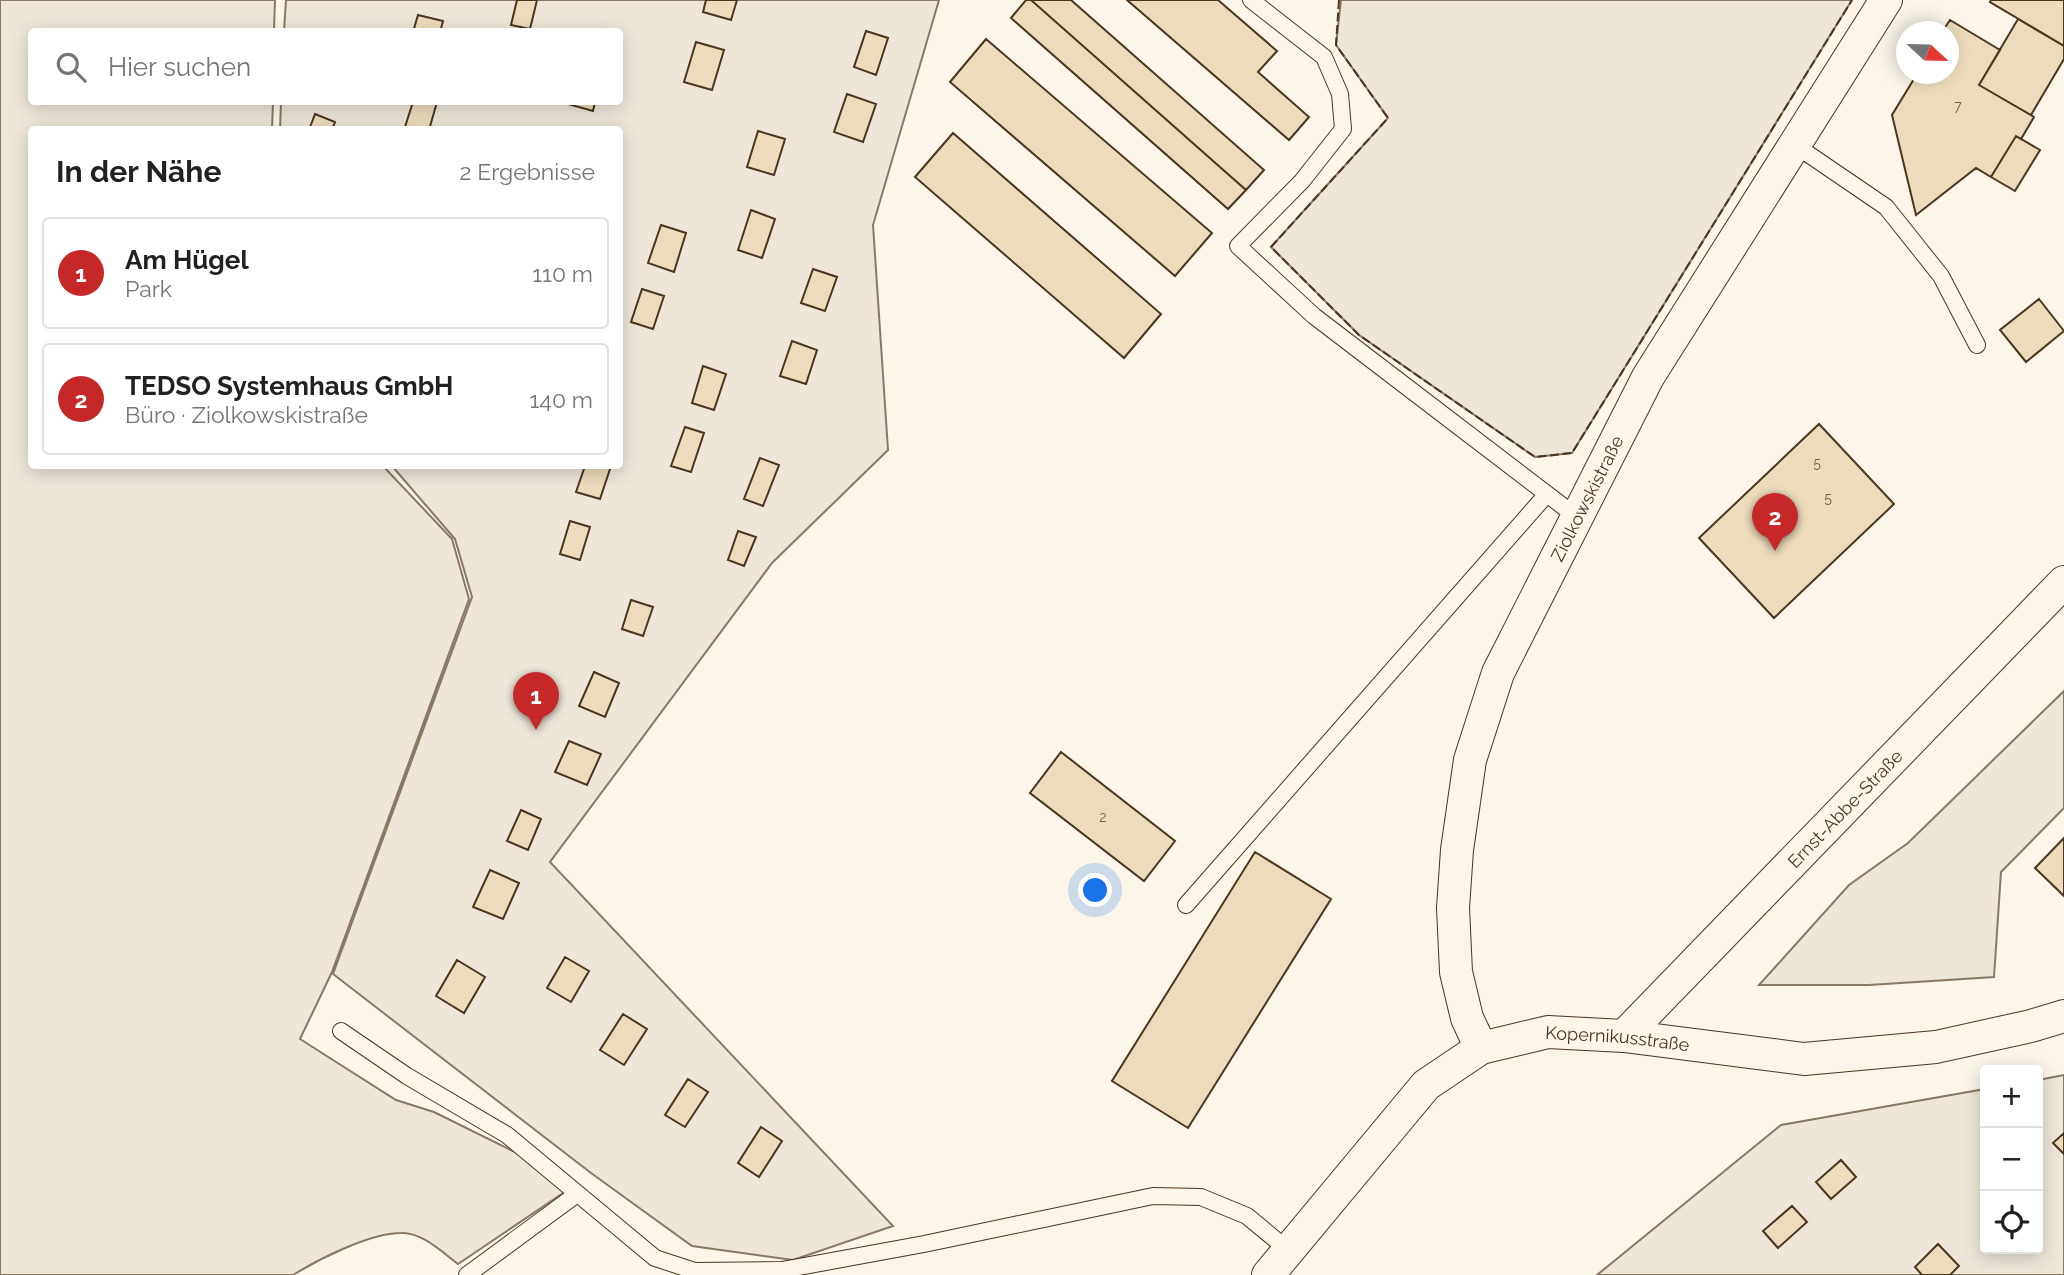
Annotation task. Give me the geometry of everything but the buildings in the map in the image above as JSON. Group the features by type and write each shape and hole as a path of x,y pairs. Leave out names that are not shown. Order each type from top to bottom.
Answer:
{"street":[{"name":"Ziolkowskistraße","path":"1481,1048 1467,1018 1456,972 1453,908 1457,850 1470,760 1498,673 1648,377 1886,0"},
{"name":"Ernst-Abbe-Straße","path":"1624,1036 2064,582"},
{"name":"Kopernikusstraße","path":"1268,1275 1426,1086 1481,1048 1548,1032 1624,1036 1804,1059 1936,1047 2064,1016"}],"lane":[{"path":"1251,0 1324,57 1340,93 1343,129 1302,181 1238,246 1314,316 1577,517"},
{"path":"1795,145 1886,207 1941,276 1977,345"},
{"path":"1186,905 1547,494"},
{"path":"341,1031 407,1076 508,1135 655,1258 695,1271 782,1270 924,1244 1153,1196 1201,1197 1247,1216 1288,1250"},
{"path":"467,1275 578,1194"}],"shaded area":[{"path":"0,0 275,0 274,28 28,28 28,105 273,105 272,126 28,126 28,469 386,469 452,539 469,599 332,972 300,1039 396,1100 434,1112 541,1165 566,1191 458,1264 424,1239 401,1233 360,1242 293,1275 0,1275"},
{"path":"286,0 939,0 873,225 888,450 772,563 550,862 893,1226 793,1260 692,1246 591,1173 333,974 472,597 455,539 395,469 623,469 623,126 280,126 281,105 623,105 623,28 284,28"},
{"path":"1341,0 1852,0 1572,453 1535,457 1359,335 1271,247 1388,118 1336,45"},
{"path":"2064,691 2064,808 2001,872 1994,977 1869,985 1759,985 1849,885 1908,843"},
{"path":"2064,1075 2064,1275 1597,1275 1781,1125 1980,1090 1980,1254 2043,1254 2043,1079"}],"fence":[{"path":"1339,0 1336,45 1388,118 1271,247 1359,335 1535,457 1572,453 1852,0"}],"place":[{"name":"TEDSO Systemhaus GmbH","path":"1775,551"},
{"name":"Am Hügel","path":"536,730"}]}
